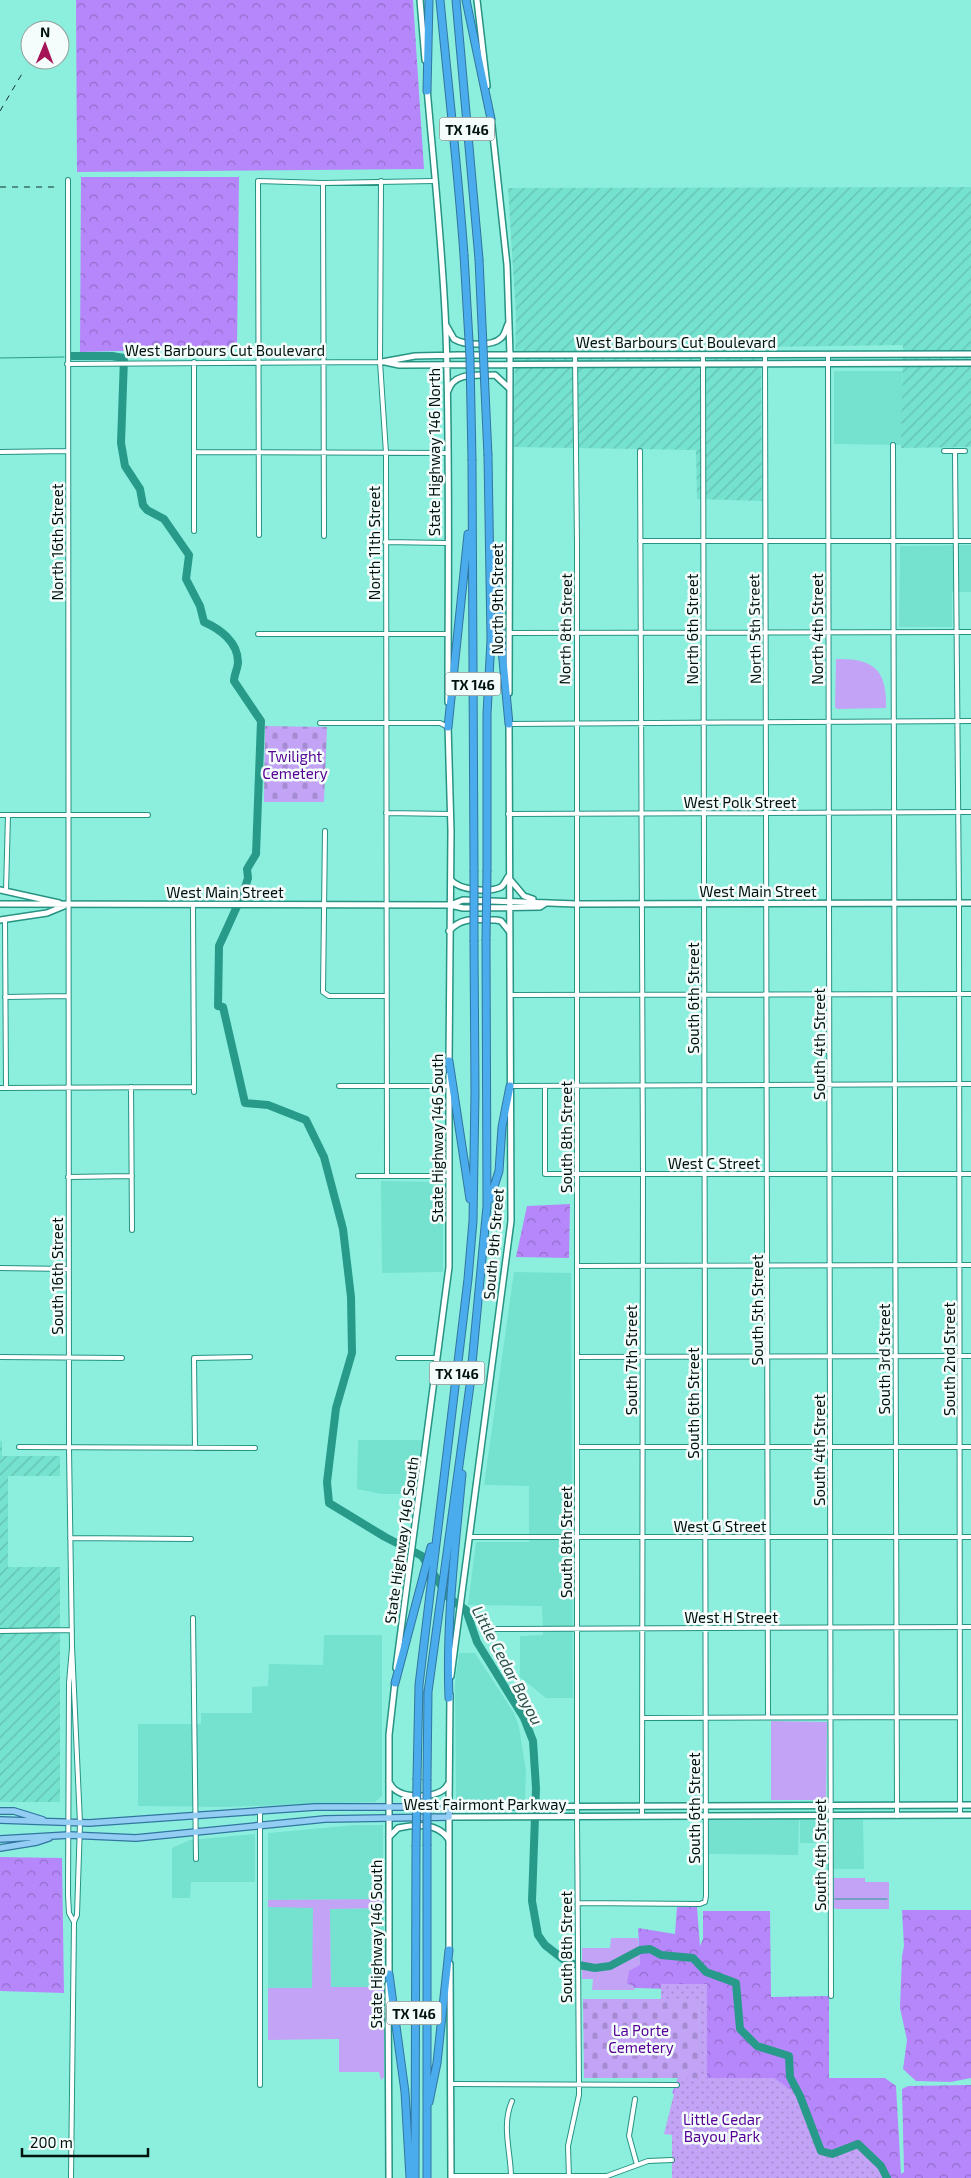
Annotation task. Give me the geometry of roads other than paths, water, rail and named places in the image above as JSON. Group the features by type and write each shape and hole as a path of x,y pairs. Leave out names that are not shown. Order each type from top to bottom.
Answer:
{"highway":[{"path":"427,91 429,0"},
{"name":"TX 146","path":"415,2178 416,1847 419,1685 430,1592 432,1552 468,1280 473,1221 474,870 470,358 458,162 449,99 440,0"},
{"name":"TX 146","path":"427,2178 428,1692 470,1385 487,1206 486,942 487,714 491,640 490,512 479,259 456,0"},
{"path":"466,0 491,118"},
{"path":"448,726 472,499"},
{"path":"490,512 509,724"},
{"path":"449,1061 473,1221"},
{"path":"487,1206 499,1171 502,1127 510,1086"},
{"path":"449,1698 447,1651 449,1612 470,1385"},
{"path":"395,1683 432,1552"},
{"path":"426,2118 437,2063 449,1950"},
{"path":"390,1974 405,2092 410,2178"}],"main road":[{"name":"State Highway 146 North","path":"420,0 445,322 448,453 450,905"},
{"path":"477,0 507,265 510,388"},
{"path":"445,322 454,339 471,344 499,340 503,337 509,322"},
{"path":"894,354 894,363"},
{"path":"935,363 936,354"},
{"name":"West Barbours Cut Boulevard","path":"381,362 415,356 446,355 971,354"},
{"name":"West Barbours Cut Boulevard","path":"381,362 399,365 971,363"},
{"path":"447,396 450,386 456,379 464,376 495,375 510,388"},
{"name":"North 9th Street","path":"509,900 510,388"},
{"path":"450,880 461,888 494,888 501,886 508,877 524,896 546,904"},
{"path":"3,891 67,905"},
{"name":"West Main Street","path":"450,905 463,900 509,900 546,904 971,903"},
{"name":"South 9th Street","path":"449,1698 458,1616 511,1220 509,900"},
{"name":"West Main Street","path":"0,904 450,905 463,908 540,907 546,904"},
{"path":"2,920 47,913 67,905"},
{"name":"State Highway 146 South","path":"389,2178 389,1735 449,1267 450,905"},
{"path":"449,931 457,922 464,920 496,920 501,921 509,932"},
{"path":"449,1698 451,2177"},
{"path":"389,1781 395,1790 403,1794 436,1795 446,1789 449,1781"},
{"name":"West Fairmont Parkway","path":"0,1820 80,1823 260,1810 388,1807 971,1805"},
{"path":"513,1818 514,1806"},
{"path":"768,1806 768,1816"},
{"path":"0,1811 14,1811 52,1822"},
{"name":"West Fairmont Parkway","path":"0,1839 69,1835 136,1838 325,1818 971,1816"},
{"path":"389,1837 398,1828 432,1826 442,1831 450,1841"},
{"path":"0,1848 37,1842 54,1836"}],"street":[{"name":"North 16th Street","path":"67,905 69,815 68,180"},
{"path":"259,535 258,181 323,183 434,181"},
{"name":"North 11th Street","path":"380,181 381,362 386,453 385,996 387,1176"},
{"path":"323,183 324,536"},
{"name":"North 8th Street","path":"575,355 577,544 575,633 576,904"},
{"name":"North 6th Street","path":"703,355 704,904"},
{"name":"North 5th Street","path":"765,355 766,903"},
{"name":"North 4th Street","path":"828,355 830,903"},
{"path":"194,362 194,531"},
{"name":"West Barbours Cut Boulevard","path":"68,364 381,362"},
{"name":"South 3rd Street","path":"893,445 897,1816"},
{"name":"South 7th Street","path":"640,451 642,1816"},
{"path":"944,451 965,451"},
{"name":"South 2nd Street","path":"955,451 958,632 960,1174 960,1815"},
{"path":"0,452 68,452"},
{"path":"194,452 448,453"},
{"path":"640,541 971,541"},
{"path":"385,542 447,543"},
{"path":"509,633 971,632"},
{"path":"258,634 448,634"},
{"path":"509,724 971,721"},
{"path":"320,723 440,723 448,726"},
{"name":"West Polk Street","path":"508,814 971,812"},
{"path":"386,813 450,814"},
{"path":"0,816 148,815"},
{"path":"3,891 8,816"},
{"path":"325,831 323,992 325,994 385,996"},
{"name":"South 5th Street","path":"766,903 768,1717"},
{"name":"South 4th Street","path":"830,903 831,1996"},
{"path":"193,904 194,1092"},
{"name":"South 8th Street","path":"568,2177 568,2146 580,2084 577,1817 578,1357 576,904"},
{"name":"South 6th Street","path":"578,1903 705,1902 704,904"},
{"name":"South 16th Street","path":"67,905 70,1538 72,1646 80,1823 77,1915 74,1922 72,2178"},
{"path":"2,920 6,1088"},
{"path":"511,995 971,994"},
{"path":"5,997 68,996"},
{"path":"510,1086 971,1084"},
{"path":"339,1086 448,1086"},
{"name":"West C Street","path":"545,1086 545,1174 971,1174"},
{"path":"131,1087 132,1230"},
{"path":"0,1088 194,1087"},
{"path":"68,1177 132,1176"},
{"path":"358,1176 449,1176"},
{"path":"577,1266 971,1265"},
{"path":"0,1268 68,1269"},
{"path":"578,1357 971,1356"},
{"path":"0,1357 122,1358"},
{"path":"195,1448 194,1358 250,1357"},
{"path":"398,1358 437,1358"},
{"path":"19,1447 69,1449 255,1448"},
{"path":"577,1448 971,1447"},
{"name":"West G Street","path":"469,1537 971,1537"},
{"path":"70,1538 191,1539"},
{"path":"193,1618 196,1859"},
{"name":"West H Street","path":"492,1629 971,1627"},
{"path":"0,1630 72,1630"},
{"name":"South 16th Street","path":"72,1646 69,1683 69,1913 74,1922"},
{"path":"642,1718 960,1717"},
{"path":"260,1810 260,2084"},
{"path":"452,2084 677,2085"},
{"path":"635,2099 629,2136 636,2165"},
{"path":"511,2177 507,2123 508,2110 512,2101"},
{"path":"451,2177 616,2176 636,2165 672,2160"}],"waterway":[{"name":"Little Cedar Bayou","path":"72,356 112,356 124,358 121,443 125,466 140,489 143,505 147,510 164,519 189,555 186,579 200,606 204,622 222,632 235,648 238,662 234,681 261,721 256,854 247,869 248,878 244,891 219,946 218,1006 223,1007 245,1103 268,1105 306,1120 324,1157 343,1229 351,1297 352,1353 336,1408 327,1482 329,1503 385,1537 422,1556 449,1598 466,1610 477,1642 524,1718 533,1741 536,1788 532,1901 538,1935 545,1945 568,1963 595,1968 610,1966 640,1950 650,1949 661,1955 693,1958 706,1972 736,1983 740,2029 757,2046 789,2056 790,2077 800,2096 821,2151 832,2154 858,2144 881,2166 887,2178"},
{"name":"Little Cedar Bayou","path":"0,358 64,357"},
{"path":"835,1899 887,1899"}],"railway":[{"path":"0,111 23,72"},
{"path":"0,187 56,187"}],"park label":[{"name":"Twilight Cemetery","path":"295,764"},
{"name":"La Porte Cemetery","path":"641,2038"},
{"name":"Little Cedar Bayou Park","path":"722,2128"}]}
